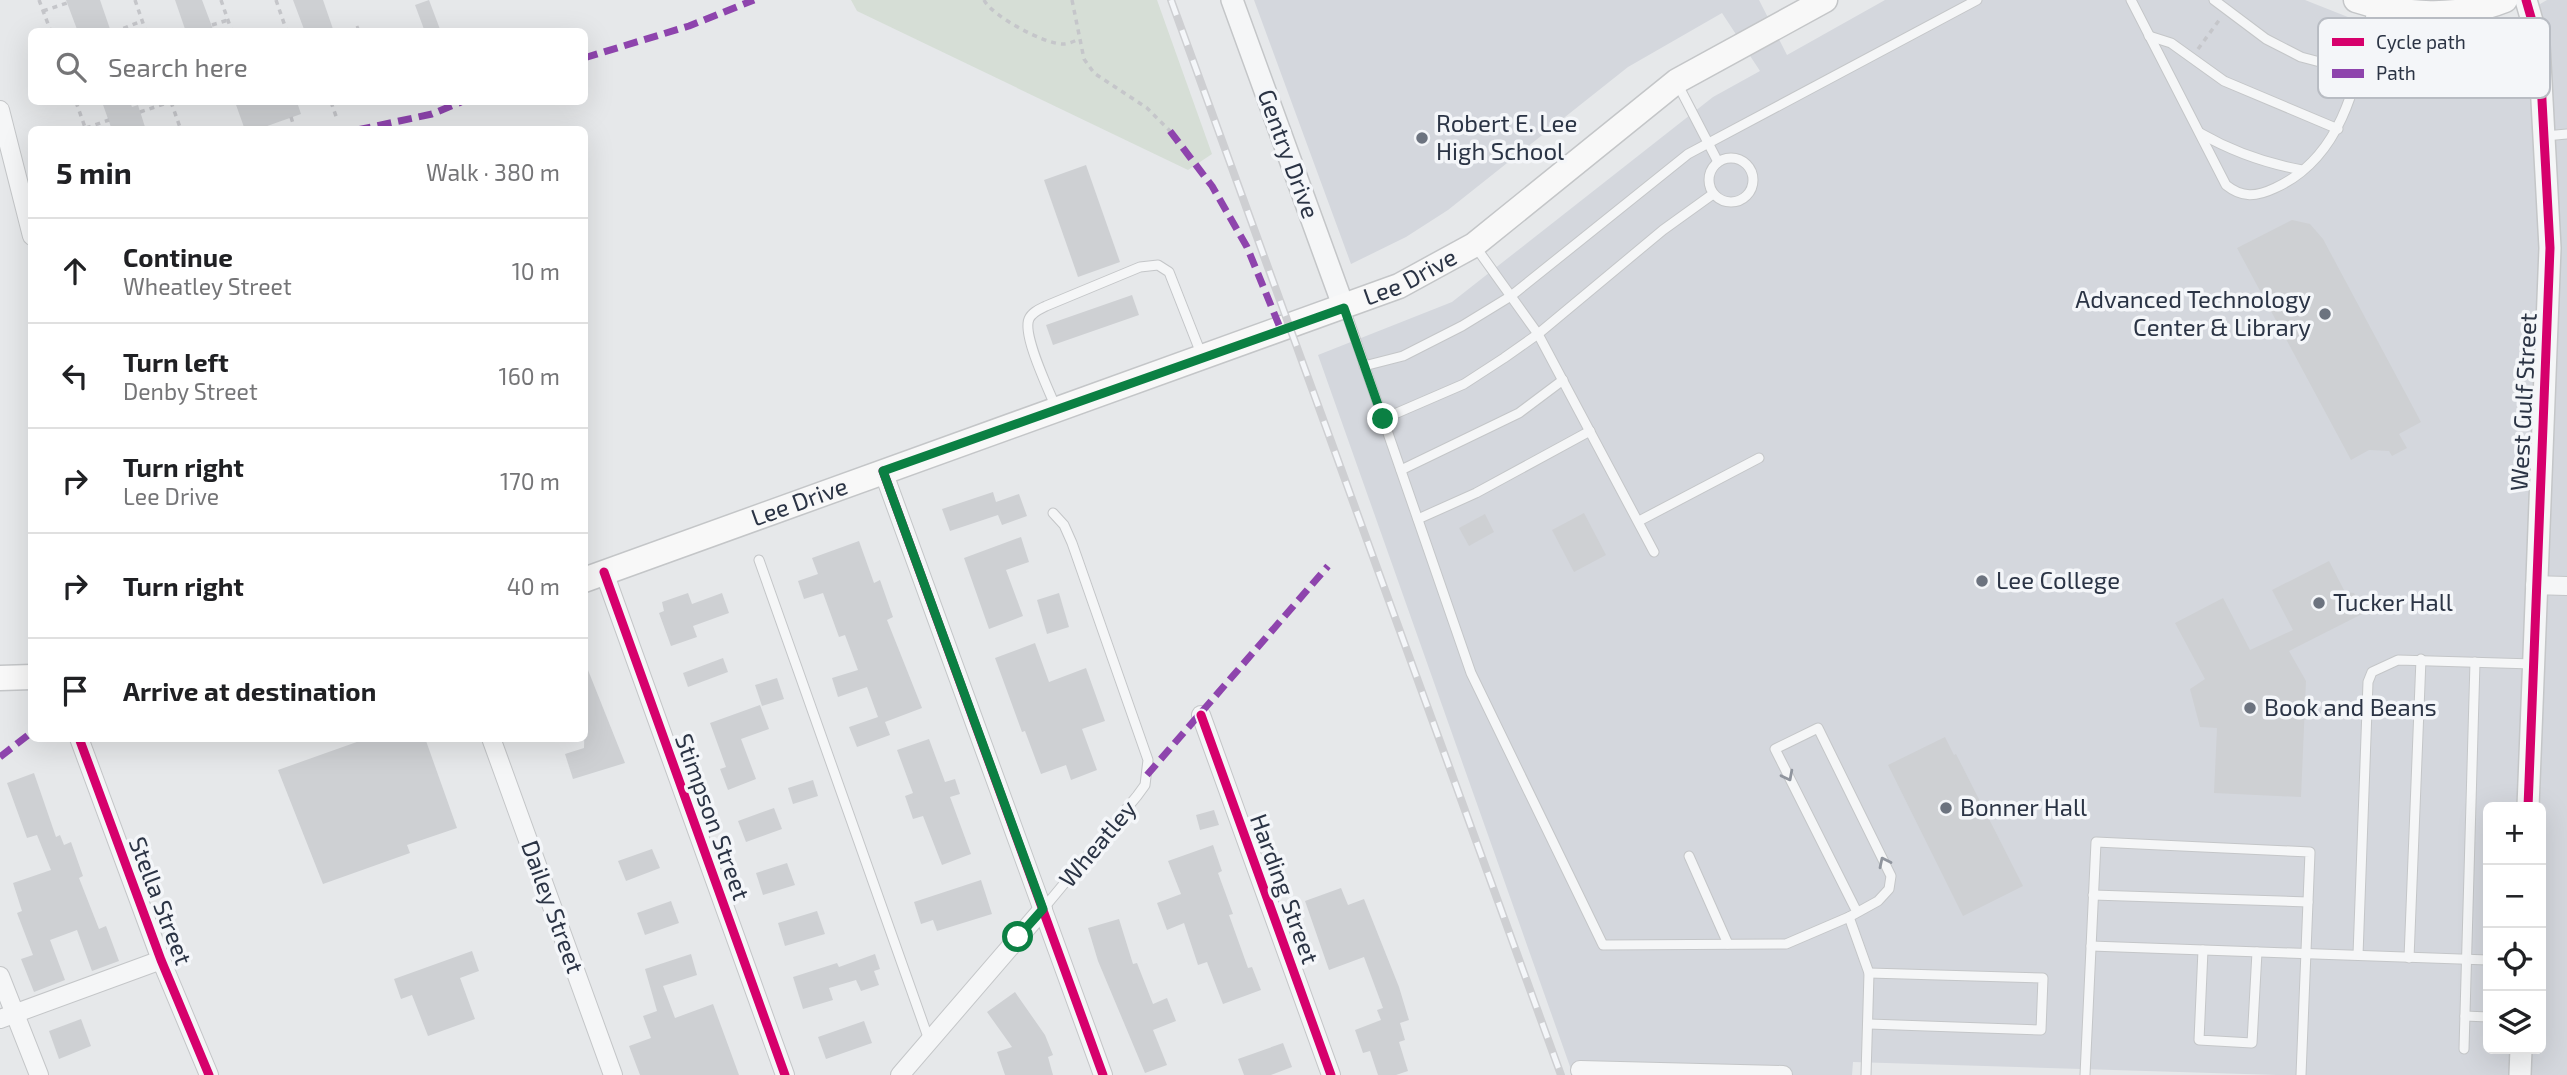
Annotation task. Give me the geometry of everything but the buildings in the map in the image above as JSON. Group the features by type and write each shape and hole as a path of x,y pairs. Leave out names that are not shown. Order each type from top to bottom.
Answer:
{"main road":[{"name":"Lee Drive","path":"594,576 1399,286 1474,245 1677,81 1825,0"},
{"path":"2365,3 2396,12 2448,13 2505,0"},
{"path":"0,678 28,677"}],"street":[{"name":"Gentry Drive","path":"1232,0 1344,308"},
{"name":"West Gulf Street","path":"2526,0 2531,18"},
{"name":"West Gulf Street","path":"2528,802 2550,248 2542,98"},
{"path":"0,110 28,220"},
{"path":"883,471 1103,1075"},
{"name":"Stimpson Street","path":"594,576 785,1075"},
{"path":"2535,585 2567,586"},
{"name":"Harding Street","path":"1201,715 1331,1075"},
{"name":"Stella Street","path":"80,742 161,960 209,1075"},
{"name":"Dailey Street","path":"492,742 613,1075"},
{"path":"900,1075 1043,909"},
{"path":"7,1016 161,960"},
{"path":"0,976 7,1016 39,1075"},
{"path":"2520,1075 2521,1054"},
{"path":"1580,1070 1783,1075"}],"lane":[{"path":"1364,366 1403,355 1430,343 1511,296 1688,154 1977,0"},
{"path":"2131,0 2226,185 2238,195 2267,192 2287,183 2302,170 2323,151 2338,129 2349,98"},
{"path":"2214,0 2266,39 2301,57 2318,61"},
{"path":"2149,36 2171,43 2224,81 2338,129"},
{"path":"1677,81 1718,162"},
{"path":"2199,132 2232,151 2271,164 2302,170"},
{"path":"2545,136 2567,135"},
{"path":"1724,159 1740,159 1751,170 1753,184 1750,192 1739,201 1725,202 1713,194 1709,174 1718,162 1724,159"},
{"path":"1383,419 1464,384 1538,334 1663,230 1713,194"},
{"path":"1474,245 1538,334 1654,552"},
{"path":"1056,409 1029,335 1027,321 1032,313 1046,306 1140,267 1158,265 1169,272 1203,358"},
{"path":"1344,308 1471,673 1603,945 1786,944 1853,915 1878,901 1889,889 1891,876 1818,728 1775,749 1853,915 1869,974 1866,1075"},
{"path":"1401,470 1519,413 1563,380"},
{"path":"1418,519 1476,493 1590,431"},
{"path":"1639,521 1759,458"},
{"name":"Wheatley","path":"1043,909 1138,796 1147,775 1145,746 1072,542 1064,525 1053,513"},
{"path":"760,560 929,1040"},
{"path":"2358,956 2368,682 2372,671 2398,660 2421,659 2533,664"},
{"path":"2409,958 2421,659"},
{"path":"2464,1049 2475,662"},
{"path":"2085,1075 2096,842 2310,852 2301,1075"},
{"path":"1689,856 1728,944"},
{"path":"2094,894 2308,902"},
{"path":"2091,946 2483,960"},
{"path":"2203,950 2199,1040 2252,1043 2257,952"},
{"path":"1869,974 2043,978 2041,1030 1869,1024"},
{"path":"2465,1016 2483,1017"}],"path":[{"path":"39,0 49,28"},
{"path":"135,0 145,28"},
{"path":"221,0 231,28"},
{"path":"282,0 277,1 286,28"},
{"path":"984,0 988,8 1002,18 1046,39 1063,44 1080,39"},
{"path":"1072,0 1084,59 1094,73 1147,108 1170,131"},
{"path":"43,11 67,2"},
{"path":"2193,57 2227,9"},
{"path":"212,25 228,20"},
{"path":"124,28 142,21"},
{"path":"77,105 85,126"},
{"path":"140,112 162,105"},
{"path":"173,105 180,126"},
{"path":"332,105 337,119"},
{"path":"291,117 294,126"},
{"path":"94,126 109,120"}],"shaded area":[{"path":"851,0 1157,0 1212,154 1188,170 857,11"},
{"name":"Lee College","path":"1254,0 1759,0 1787,55 1885,0 2305,0 2350,18 2318,18 2318,98 2550,98 2550,18 2516,18 2547,0 2567,0 2567,1075 2277,1075 1853,1062 1852,1075 1573,1075 1318,355 1452,302 1713,97 1760,71 1722,13 1628,67 1448,210 1406,237 1351,264"}],"railway":[{"path":"1171,0 1561,1075"}],"marked path":[{"path":"588,57 689,26 754,0"},
{"path":"376,126 432,114 454,105"},
{"path":"1170,131 1212,186 1247,247 1281,330"},
{"path":"1147,775 1328,566"},
{"path":"0,757 28,735"}],"cycle path":[{"path":"2526,0 2531,18"},
{"path":"2528,802 2550,248 2542,98"},
{"path":"883,471 1103,1075"},
{"path":"604,572 785,1075"},
{"path":"1201,715 1331,1075"},
{"path":"80,742 161,960 209,1075"}],"place":[{"name":"Robert E. Lee High School","path":"1422,138"},
{"name":"Advanced Technology Center & Library","path":"2325,314"},
{"name":"Lee College","path":"1982,581"},
{"name":"Tucker Hall","path":"2319,603"},
{"name":"Book and Beans","path":"2250,708"},
{"name":"Bonner Hall","path":"1946,808"}],"route":[{"path":"1018,937 1043,909 883,471 1344,308 1383,419"}]}
